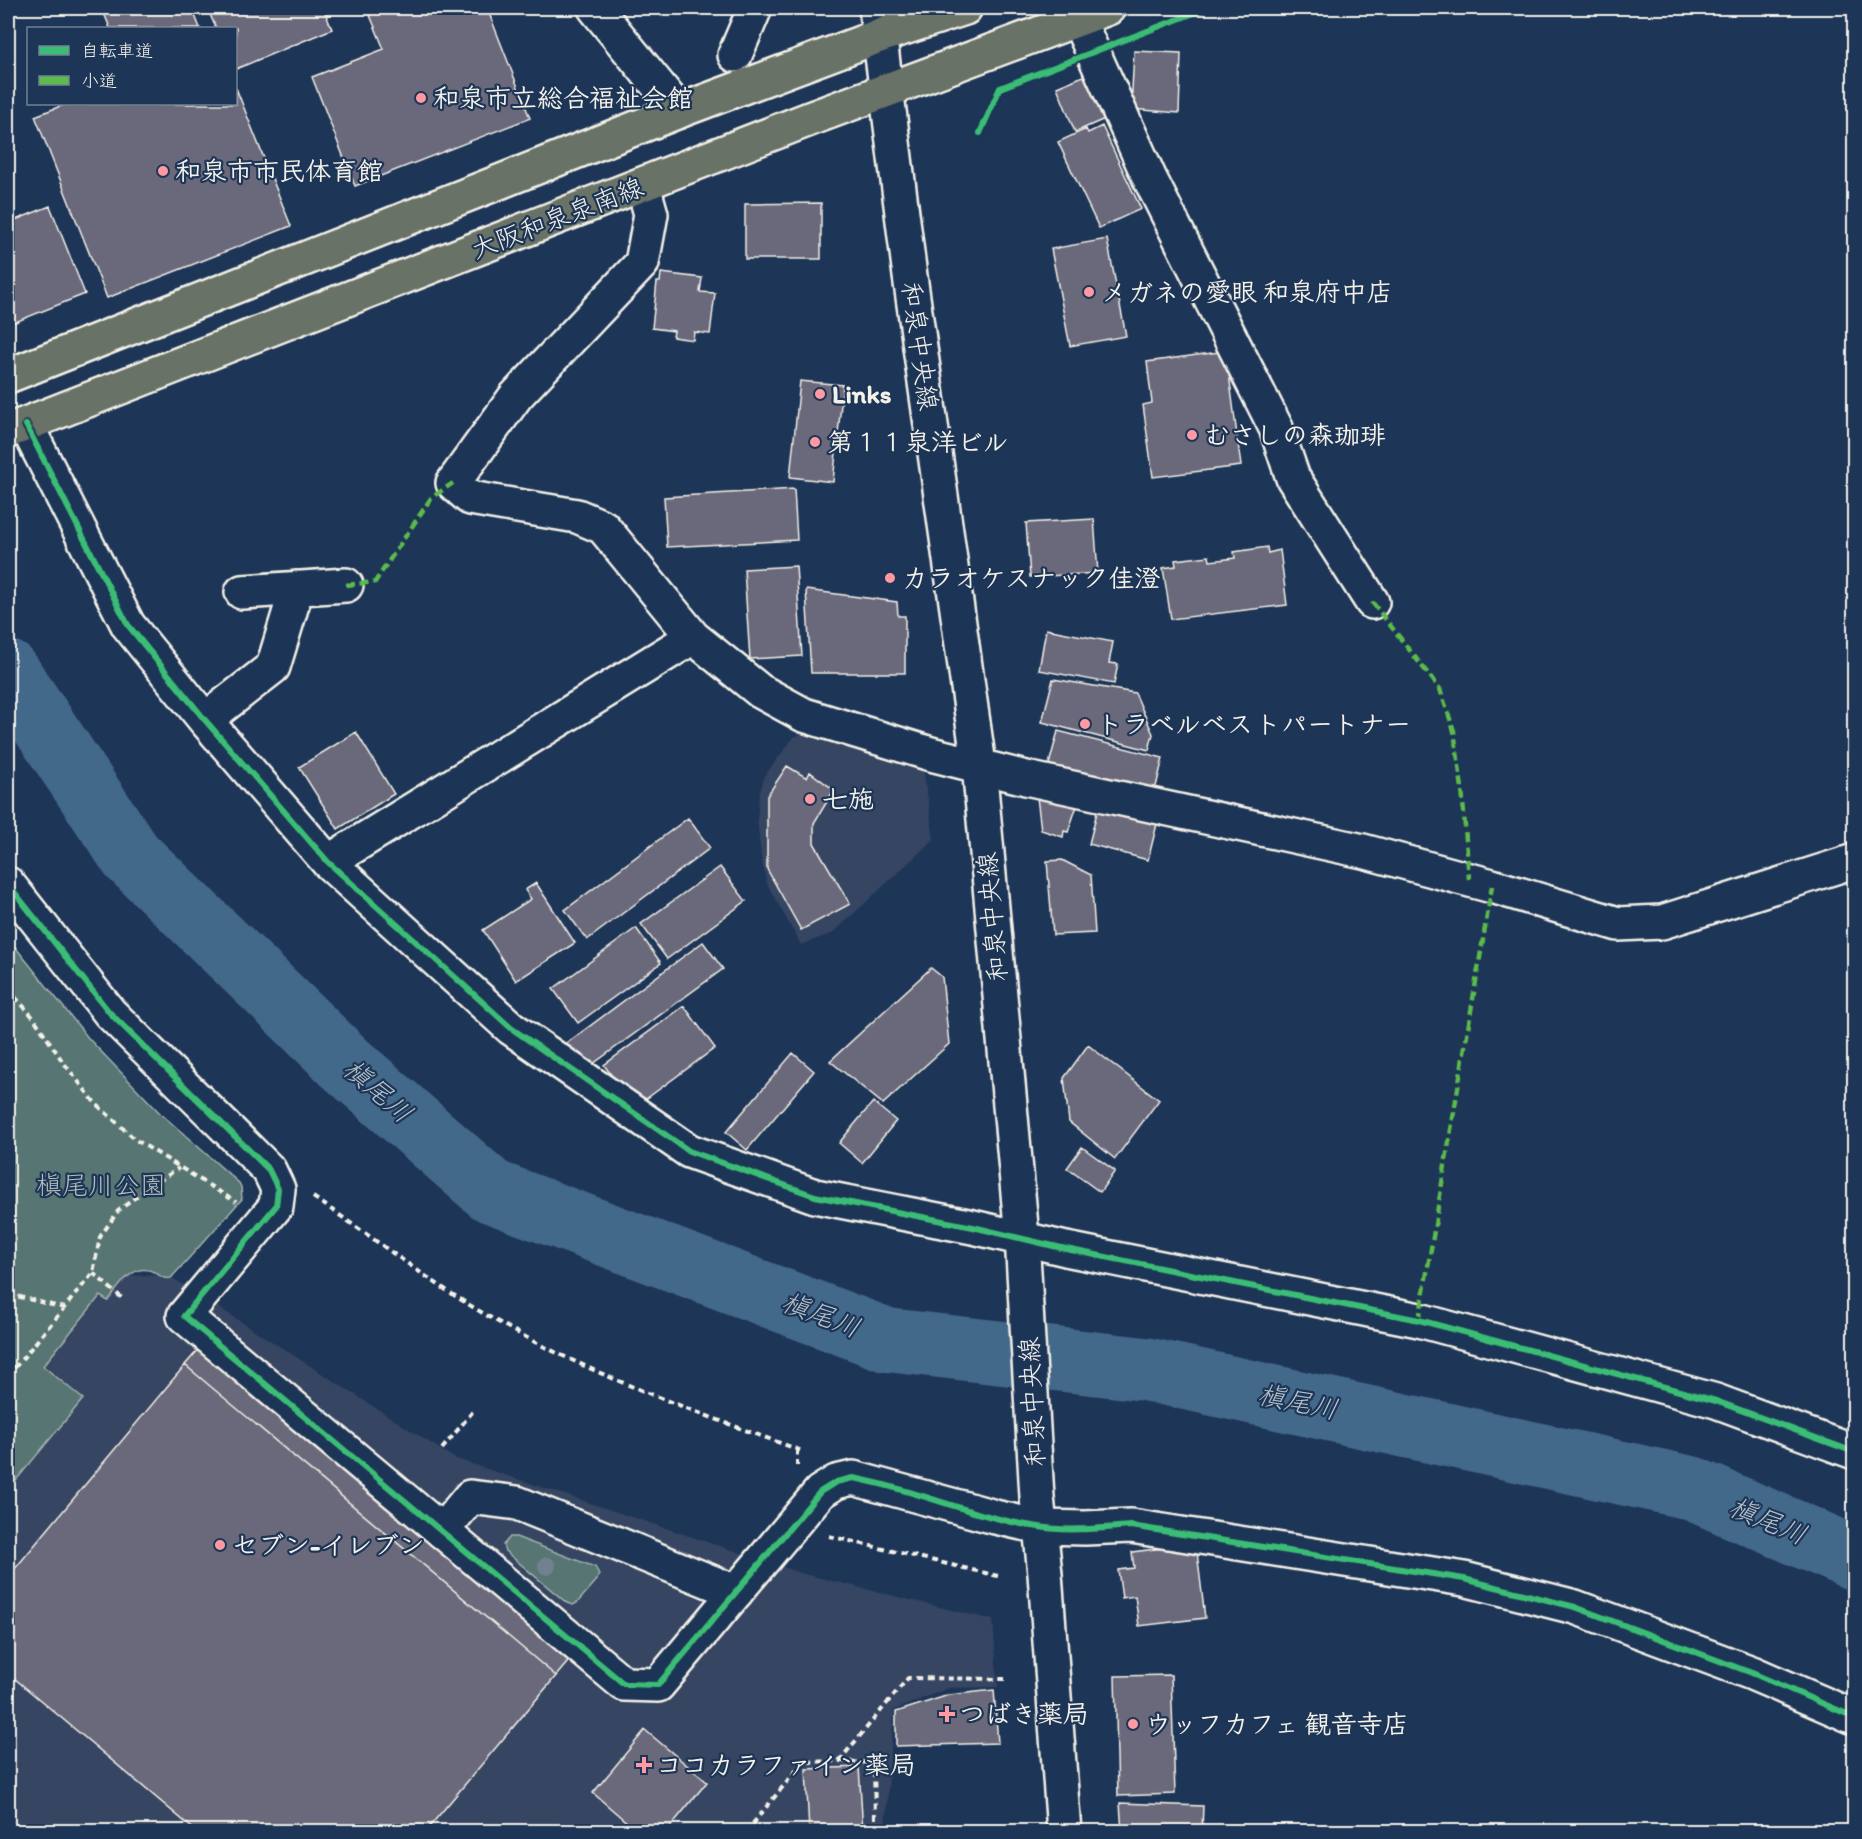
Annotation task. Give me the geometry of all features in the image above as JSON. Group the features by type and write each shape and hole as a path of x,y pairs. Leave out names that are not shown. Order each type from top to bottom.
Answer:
{"main road":[{"name":"大阪和泉泉南線","path":"8,376 679,111 878,22 965,8"},
{"name":"大阪和泉泉南線","path":"15,429 1093,13"}],"street":[{"path":"595,8 679,111"},
{"path":"735,55 755,8"},
{"path":"1093,13 1150,179 1276,428 1293,478 1371,602"},
{"name":"和泉中央線","path":"878,22 912,287 979,765 1023,1242 1039,1512 1064,1832"},
{"path":"643,186 651,214 642,263 516,396 453,483 470,498 577,516 603,527 693,637 759,691 804,715 931,754 1026,778 1364,850 1618,924 1662,922 1854,861"},
{"path":"15,429 128,625 205,720 328,862 511,1028 689,1151 815,1196 1023,1242 1419,1320 1716,1401 1854,1452"},
{"path":"242,592 346,585"},
{"path":"205,720 273,667 297,588"},
{"path":"328,862 693,637"},
{"path":"8,884 110,1013 268,1170 278,1190 276,1206 184,1316 624,1683 658,1685 820,1492 836,1482 853,1478 995,1517 1039,1512 1086,1528 1131,1526 1464,1579 1575,1607 1752,1673 1854,1717"},
{"path":"442,1531 470,1497 517,1503 736,1592"}],"path":[{"path":"8,989 33,1017 63,1062 96,1104 136,1140 244,1207"},
{"path":"8,1376 93,1273 100,1237 118,1211 179,1168"},
{"path":"278,1190 313,1197 400,1259 494,1319 594,1371 700,1414 802,1451"},
{"path":"93,1273 123,1299"},
{"path":"8,1294 64,1308"},
{"path":"442,1449 474,1410"},
{"path":"826,1536 998,1576"},
{"path":"840,1761 908,1678 1005,1679"},
{"path":"746,1832 803,1762 874,1763 875,1821"}],"shaded area":[{"path":"816,728 922,761 934,839 833,933 801,945 767,884 761,857 757,819 759,794 765,775 794,737"},
{"path":"168,1275 454,1458 804,1574 993,1620 998,1687 949,1688 894,1710 885,1831 8,1832 8,1394 103,1276"}],"green space":[{"name":"槇尾川公園","path":"8,938 89,1039 160,1113 239,1183 242,1199 171,1278 139,1270 121,1283 108,1301 100,1296 43,1366 83,1399 8,1490"},
{"path":"510,1537 516,1537 595,1567 599,1574 597,1580 577,1603 573,1605 567,1603 505,1551 503,1545"}],"building":[{"path":"102,8 192,8 200,27 110,27"},
{"path":"207,8 323,8 332,29 237,69 237,27 216,27"},
{"name":"和泉市立総合福祉会館","path":"367,8 487,8 530,118 355,186 312,77 384,49"},
{"path":"1134,51 1181,53 1179,113 1131,109"},
{"path":"1088,74 1107,118 1075,132 1057,87"},
{"name":"和泉市市民体育館","path":"237,91 291,226 107,298 35,116 63,105 237,105"},
{"path":"1102,126 1141,209 1099,228 1058,142 1086,129 1088,133"},
{"path":"821,203 821,259 745,259 745,204"},
{"path":"50,206 85,294 8,325 8,223"},
{"name":"メガネの愛眼 和泉府中店","path":"1107,239 1126,336 1070,346 1051,249"},
{"path":"661,273 702,278 700,292 715,293 710,334 694,332 693,340 673,337 674,331 652,328 657,282 660,282"},
{"name":"むさしの森珈琲","path":"1226,351 1241,466 1153,477 1143,405 1152,403 1147,362"},
{"name":"第１１泉洋ビル","path":"800,381 843,385 833,482 790,477"},
{"path":"794,489 797,540 667,547 664,497"},
{"path":"1094,519 1098,573 1030,577 1026,523"},
{"path":"1267,547 1268,553 1280,550 1287,605 1171,619 1163,568 1176,566 1175,560 1209,556 1210,561 1235,558 1234,552"},
{"path":"796,566 802,656 750,659 744,569"},
{"path":"806,590 897,602 898,616 905,616 905,673 811,673"},
{"path":"1046,629 1113,642 1109,663 1118,664 1114,684 1039,670"},
{"path":"1053,679 1135,693 1153,734 1149,750 1042,722"},
{"path":"1058,731 1163,758 1154,795 1048,768"},
{"path":"356,732 394,794 338,829 299,767"},
{"path":"787,766 807,778 810,772 834,790 814,823 814,843 850,904 801,930 767,869 767,796"},
{"path":"1036,789 1079,800 1068,832 1064,831 1063,837 1041,830"},
{"path":"1099,804 1158,820 1148,860 1089,844"},
{"path":"688,818 710,848 587,940 565,910"},
{"path":"1062,860 1091,875 1095,933 1053,935 1047,861"},
{"path":"720,867 746,901 667,959 641,924"},
{"path":"536,883 575,943 516,981 483,930 531,899 525,890"},
{"path":"636,928 661,963 578,1023 553,989"},
{"path":"703,942 723,969 582,1072 563,1046"},
{"path":"931,968 942,977 949,1044 883,1104 830,1061"},
{"path":"684,1006 715,1048 635,1107 604,1065"},
{"path":"1088,1045 1159,1100 1115,1159 1069,1122 1064,1078"},
{"path":"793,1053 814,1071 747,1150 726,1132"},
{"path":"873,1102 896,1121 862,1163 839,1143"},
{"path":"1082,1147 1115,1171 1100,1192 1067,1168"},
{"path":"212,1334 583,1644 556,1676 185,1365"},
{"path":"185,1365 556,1676 425,1832 197,1832 8,1673 8,1577"},
{"path":"1196,1544 1205,1618 1139,1626 1135,1596 1122,1598 1118,1570 1134,1568 1132,1552"},
{"path":"1171,1675 1175,1794 1118,1796 1115,1676"},
{"path":"994,1690 998,1743 896,1746 896,1712 949,1695"},
{"path":"645,1730 707,1782 666,1832 638,1832 593,1793"},
{"path":"859,1767 863,1832 809,1832 806,1769"},
{"path":"1120,1803 1203,1806 1202,1832 1122,1832"}],"waterway":[{"name":"槇尾川","path":"8,672 131,856 345,1063 491,1191 887,1340 1145,1369 1691,1488 1854,1558"}],"marked path":[{"path":"346,585 375,582 431,498 453,483"},
{"path":"1372,602 1440,689 1454,731 1462,788 1469,879"},
{"path":"1419,1320 1492,886"}],"cycle path":[{"path":"980,133 1000,88 1207,8"},
{"path":"26,425 128,625 205,720 328,862 511,1028 689,1151 815,1196 1419,1320 1716,1401 1854,1452"},
{"path":"8,884 110,1013 269,1170 278,1189 276,1206 184,1316 624,1684 658,1685 820,1492 836,1482 853,1478 900,1489 992,1517 1039,1527 1097,1529 1131,1526 1464,1579 1575,1607 1752,1673 1854,1717"}],"place":[{"name":"和泉市立総合福祉会館","path":"421,98"},
{"name":"和泉市市民体育館","path":"163,171"},
{"name":"メガネの愛眼 和泉府中店","path":"1089,292"},
{"name":"Links","path":"820,394"},
{"name":"むさしの森珈琲","path":"1192,435"},
{"name":"第１１泉洋ビル","path":"815,442"},
{"name":"カラオケスナック佳澄","path":"890,578"},
{"name":"トラベルベストパートナー","path":"1085,724"},
{"name":"七施","path":"810,799"},
{"name":"セブン-イレブン","path":"220,1545"},
{"name":"つばき薬局","path":"947,1714"},
{"name":"ウッフカフェ 観音寺店","path":"1133,1724"},
{"name":"ココカラファイン薬局","path":"644,1765"}]}
